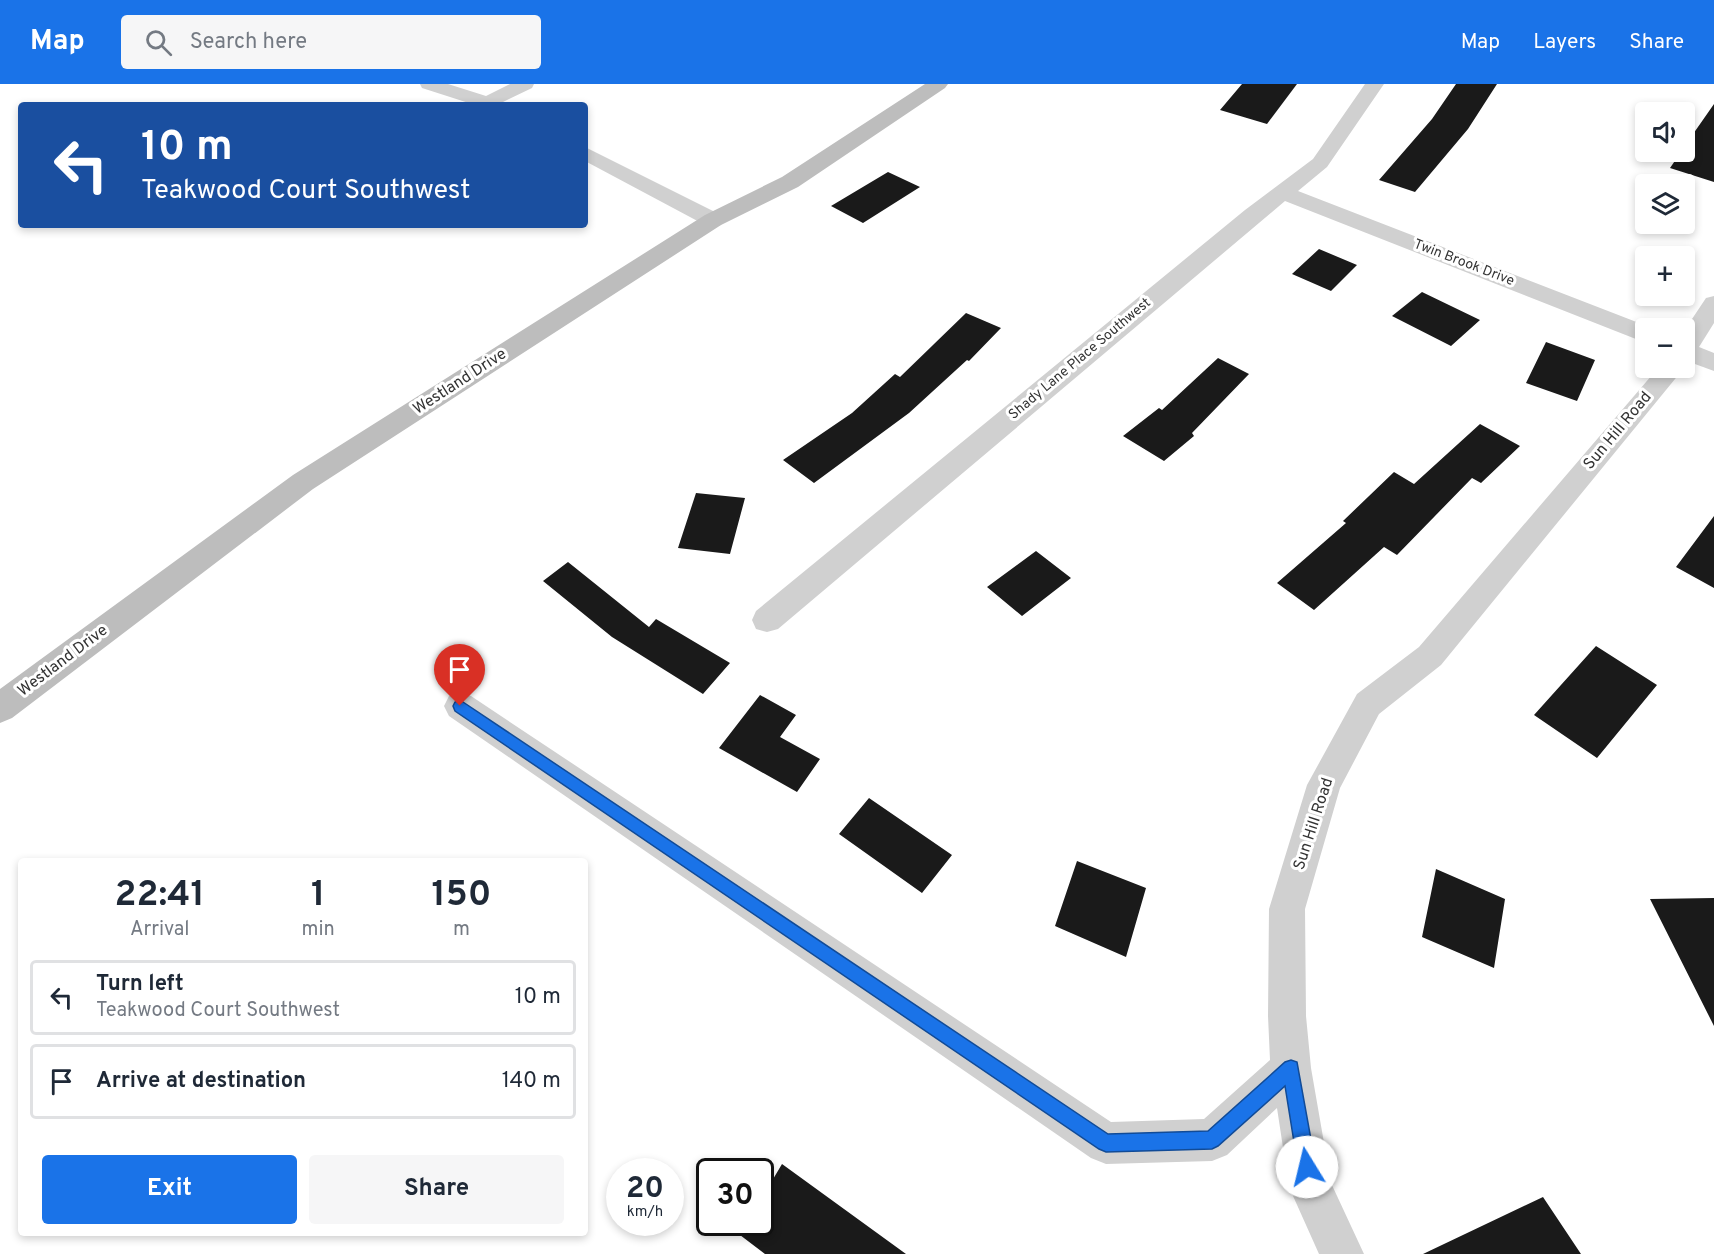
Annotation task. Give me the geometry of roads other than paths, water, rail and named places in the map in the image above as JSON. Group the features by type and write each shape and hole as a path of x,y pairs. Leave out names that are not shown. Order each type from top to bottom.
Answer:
{"street":[{"path":"429,84 489,102"},
{"path":"494,102 525,84"},
{"name":"Westland Drive","path":"0,708 303,482 713,220 790,182 938,84"},
{"name":"Shady Lane Place Southwest","path":"767,620 1282,192 1320,163 1375,84"},
{"path":"588,155 713,220"},
{"name":"Twin Brook Drive","path":"1282,192 1635,331"},
{"path":"1695,334 1714,303"},
{"path":"1695,355 1714,363"},
{"name":"Sun Hill Road","path":"1342,1254 1310,1187 1291,1068 1287,1016 1287,909 1324,785 1368,704 1430,656 1663,378"},
{"path":"460,706 1106,1143 1212,1140 1291,1068"}]}
